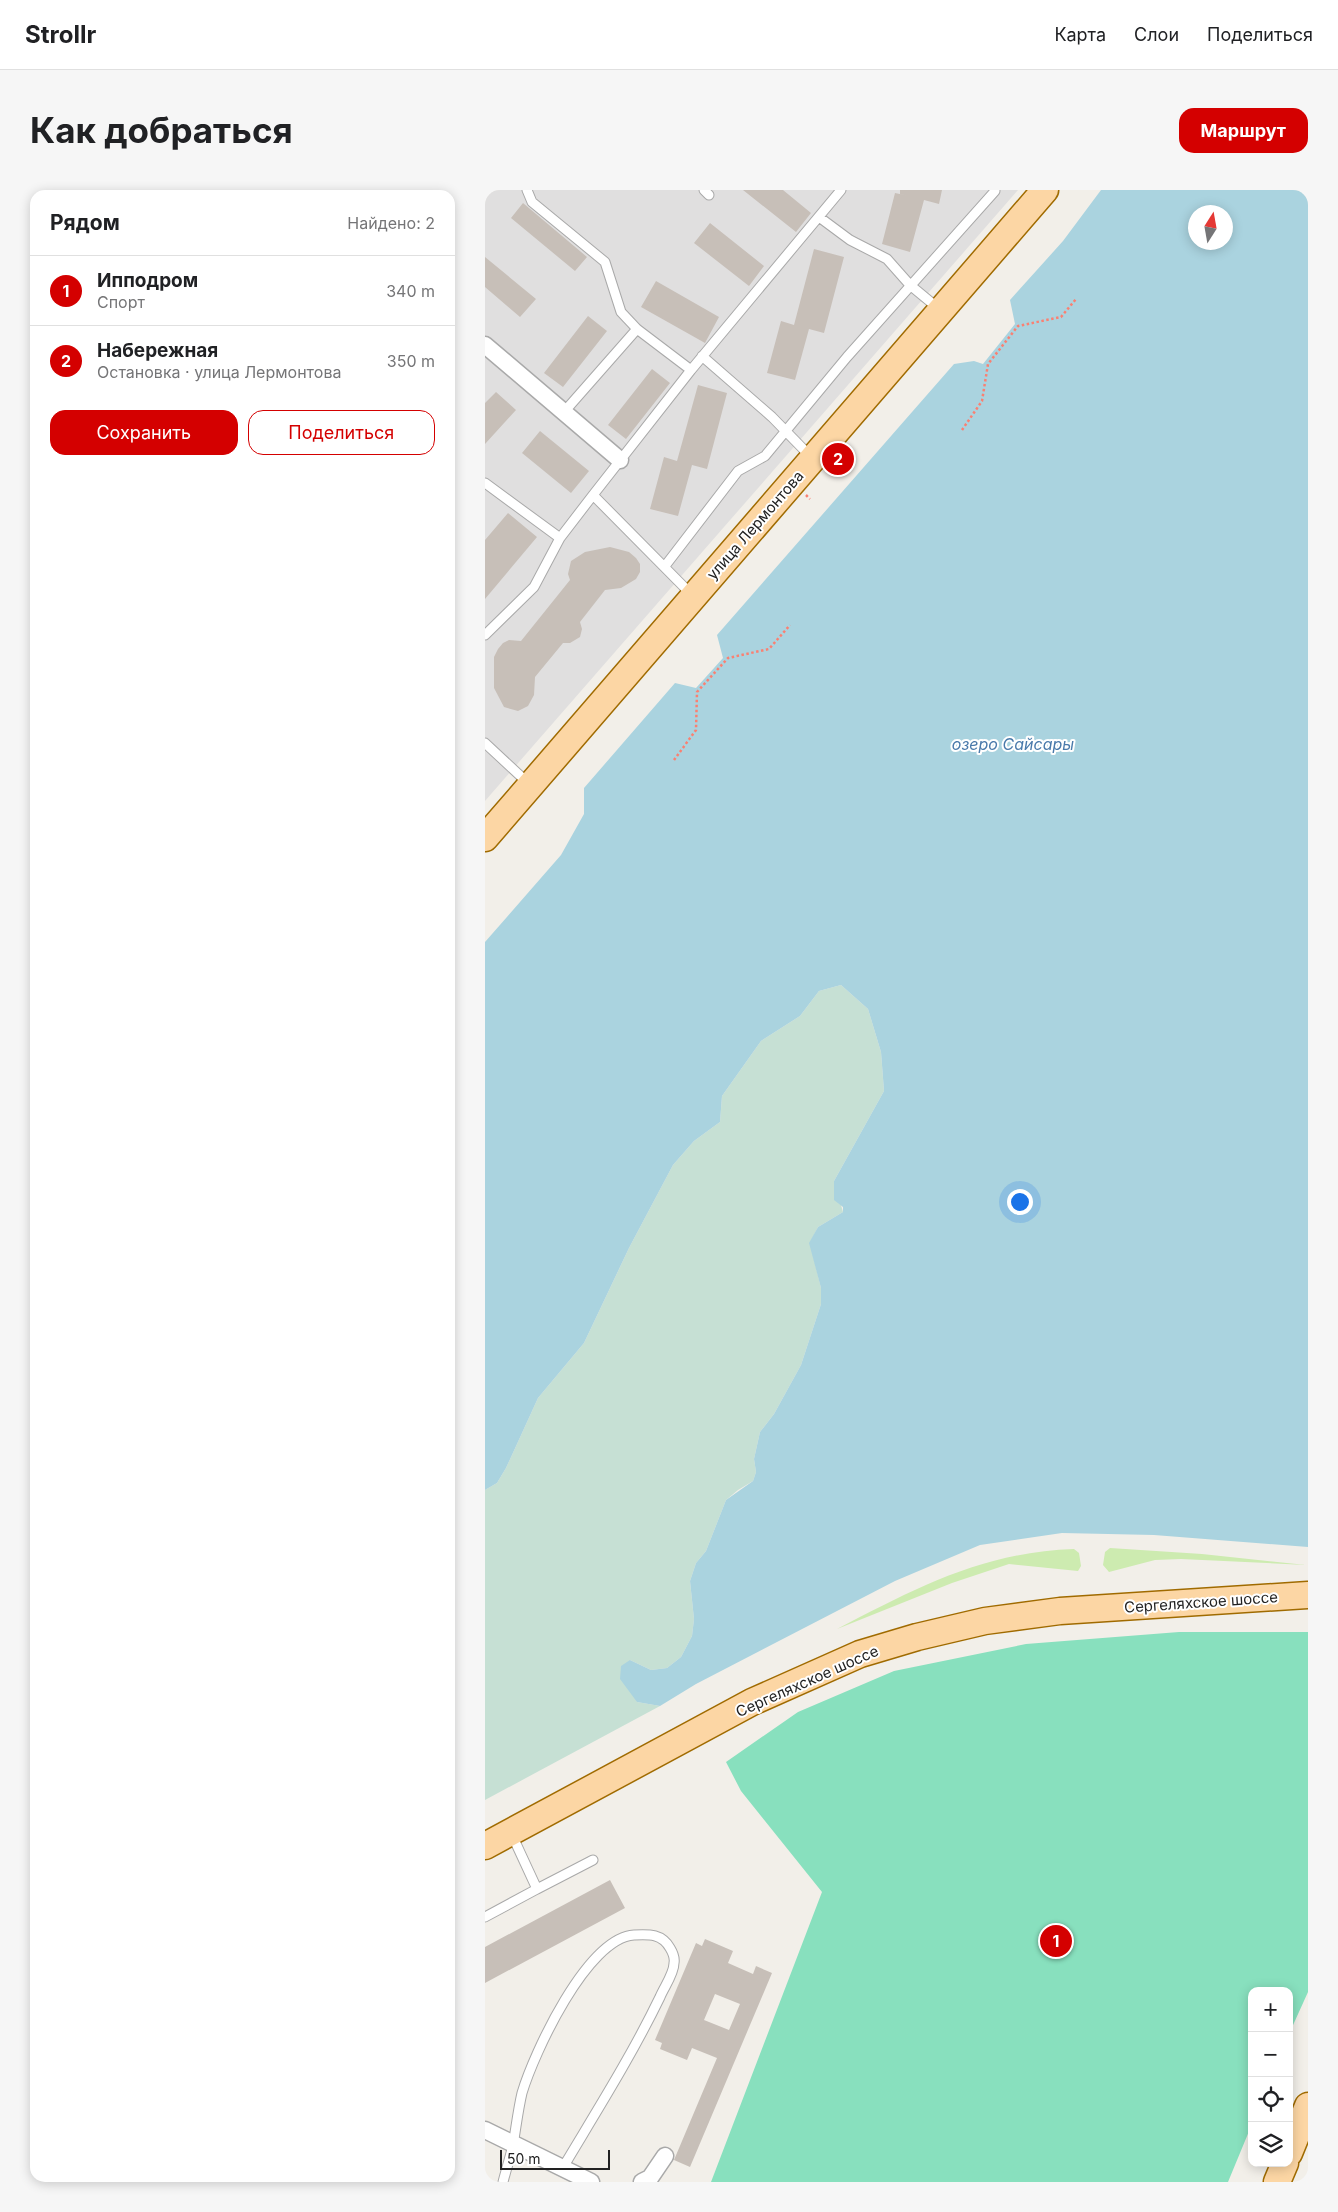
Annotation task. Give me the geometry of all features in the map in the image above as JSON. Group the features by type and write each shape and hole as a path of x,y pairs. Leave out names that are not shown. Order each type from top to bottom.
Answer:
{"main road":[{"name":"улица Лермонтова","path":"485,838 1045,190"},
{"name":"Сергеляхское шоссе","path":"485,1846 753,1702 860,1654 917,1637 985,1621 1060,1611 1308,1595"},
{"path":"1293,2142 1308,2106"},
{"path":"1277,2182 1283,2167"}],"street":[{"path":"485,345 621,460"},
{"path":"485,2130 591,2182"},
{"path":"642,2182 650,2178 665,2156"}],"lane":[{"path":"527,190 532,202 605,262 621,312 637,329 691,370"},
{"path":"485,635 534,587 560,538 593,495 702,356 841,190"},
{"path":"665,566 738,471 765,456 786,433 847,357 995,191"},
{"path":"819,217 850,240 887,259 911,285 941,310"},
{"path":"564,412 637,329"},
{"path":"702,356 772,417 813,458"},
{"path":"485,483 560,538"},
{"path":"593,495 665,566 693,597"},
{"path":"485,744 531,785"},
{"path":"511,1833 537,1889"},
{"path":"485,1917 593,1860"},
{"path":"503,2182 513,2145 522,2094 530,2069 555,2016 587,1968 608,1946 631,1935 651,1934 665,1941 673,1953 675,1964 624,2065 562,2169"}],"path":[{"path":"962,430 982,401 988,364 1018,326 1061,317 1076,300"},
{"path":"674,760 695,730 697,692 728,658 769,649 791,624"}],"shaded area":[{"path":"485,190 1018,190 485,801"}],"green space":[{"path":"841,985 868,1009 881,1052 884,1091 834,1181 843,1212 818,1227 810,1243 821,1288 821,1304 801,1365 774,1414 760,1432 754,1459 756,1472 753,1481 726,1500 706,1551 696,1563 690,1581 694,1619 692,1636 681,1657 667,1668 651,1670 630,1660 637,1702 660,1706 485,1800 485,1490 497,1483 506,1468 538,1398 584,1343 629,1248 673,1165 694,1141 720,1122 722,1096 761,1041 800,1016 819,991"},
{"path":"1110,1548 1202,1554 1306,1565 1181,1559 1155,1560 1109,1572 1103,1565 1105,1552"},
{"path":"1074,1549 1079,1553 1081,1566 1078,1571 1009,1564 952,1583 837,1629 923,1586 980,1565 1010,1557"},
{"path":"1179,1632 1308,1632 1308,1992 1293,2025 1293,1987 1248,1987 1248,2134 1228,2182 711,2182 822,1892 741,1791 726,1762 798,1712 894,1671 1026,1644"}],"water":[{"name":"озеро Сайсары","path":"1101,190 1308,190 1308,1547 1154,1535 1062,1533 980,1545 895,1581 696,1684 660,1706 637,1702 620,1679 621,1666 630,1660 651,1670 667,1668 681,1657 692,1636 694,1619 690,1581 696,1563 706,1551 726,1500 753,1481 756,1472 754,1459 760,1432 774,1414 801,1365 821,1304 821,1288 809,1243 818,1227 843,1212 843,1207 834,1200 834,1181 884,1091 881,1052 868,1009 841,985 819,991 800,1016 761,1041 722,1096 720,1122 694,1141 673,1165 629,1248 584,1343 538,1398 506,1468 497,1483 485,1490 485,942 561,855 584,814 584,788 675,683 696,688 723,658 717,635 954,364 974,361 983,364 1015,324 1010,300 1063,241"}],"building":[{"path":"743,190 783,190 811,213 796,232"},
{"path":"900,190 942,190 939,204 924,200 910,252 882,244 895,193 909,196 900,194"},
{"path":"523,203 587,257 575,271 511,218"},
{"path":"710,223 764,266 749,286 694,243"},
{"path":"814,249 844,257 824,333 809,329 795,380 767,373 781,321 794,325"},
{"path":"485,257 536,299 520,317 485,287"},
{"path":"656,281 719,317 705,343 641,307"},
{"path":"588,316 607,331 563,387 544,373"},
{"path":"652,369 670,383 626,439 608,425"},
{"path":"698,385 727,393 707,469 692,465 678,516 650,509 664,457 677,461"},
{"path":"496,392 516,410 485,444 485,403"},
{"path":"540,431 589,471 571,493 522,453"},
{"path":"508,513 537,537 485,599 485,540"},
{"path":"610,547 629,552 636,558 640,564 640,572 636,579 621,588 605,590 580,622 582,629 580,637 570,643 563,643 535,677 534,695 528,706 518,711 504,707 494,688 494,657 498,649 509,640 521,641 570,580 568,574 571,561 585,552"},
{"path":"610,1880 625,1908 485,1983 485,1947"},
{"path":"705,1939 733,1951 728,1963 753,1974 756,1966 772,1973 690,2167 674,2160 717,2058 692,2048 687,2060 660,2049 662,2043 655,2040 696,1943 702,1946","holes":["715,1994 740,2004 729,2030 704,2020"]}],"place":[{"name":"Набережная","path":"838,459"},
{"name":"Ипподром","path":"1056,1941"}]}
